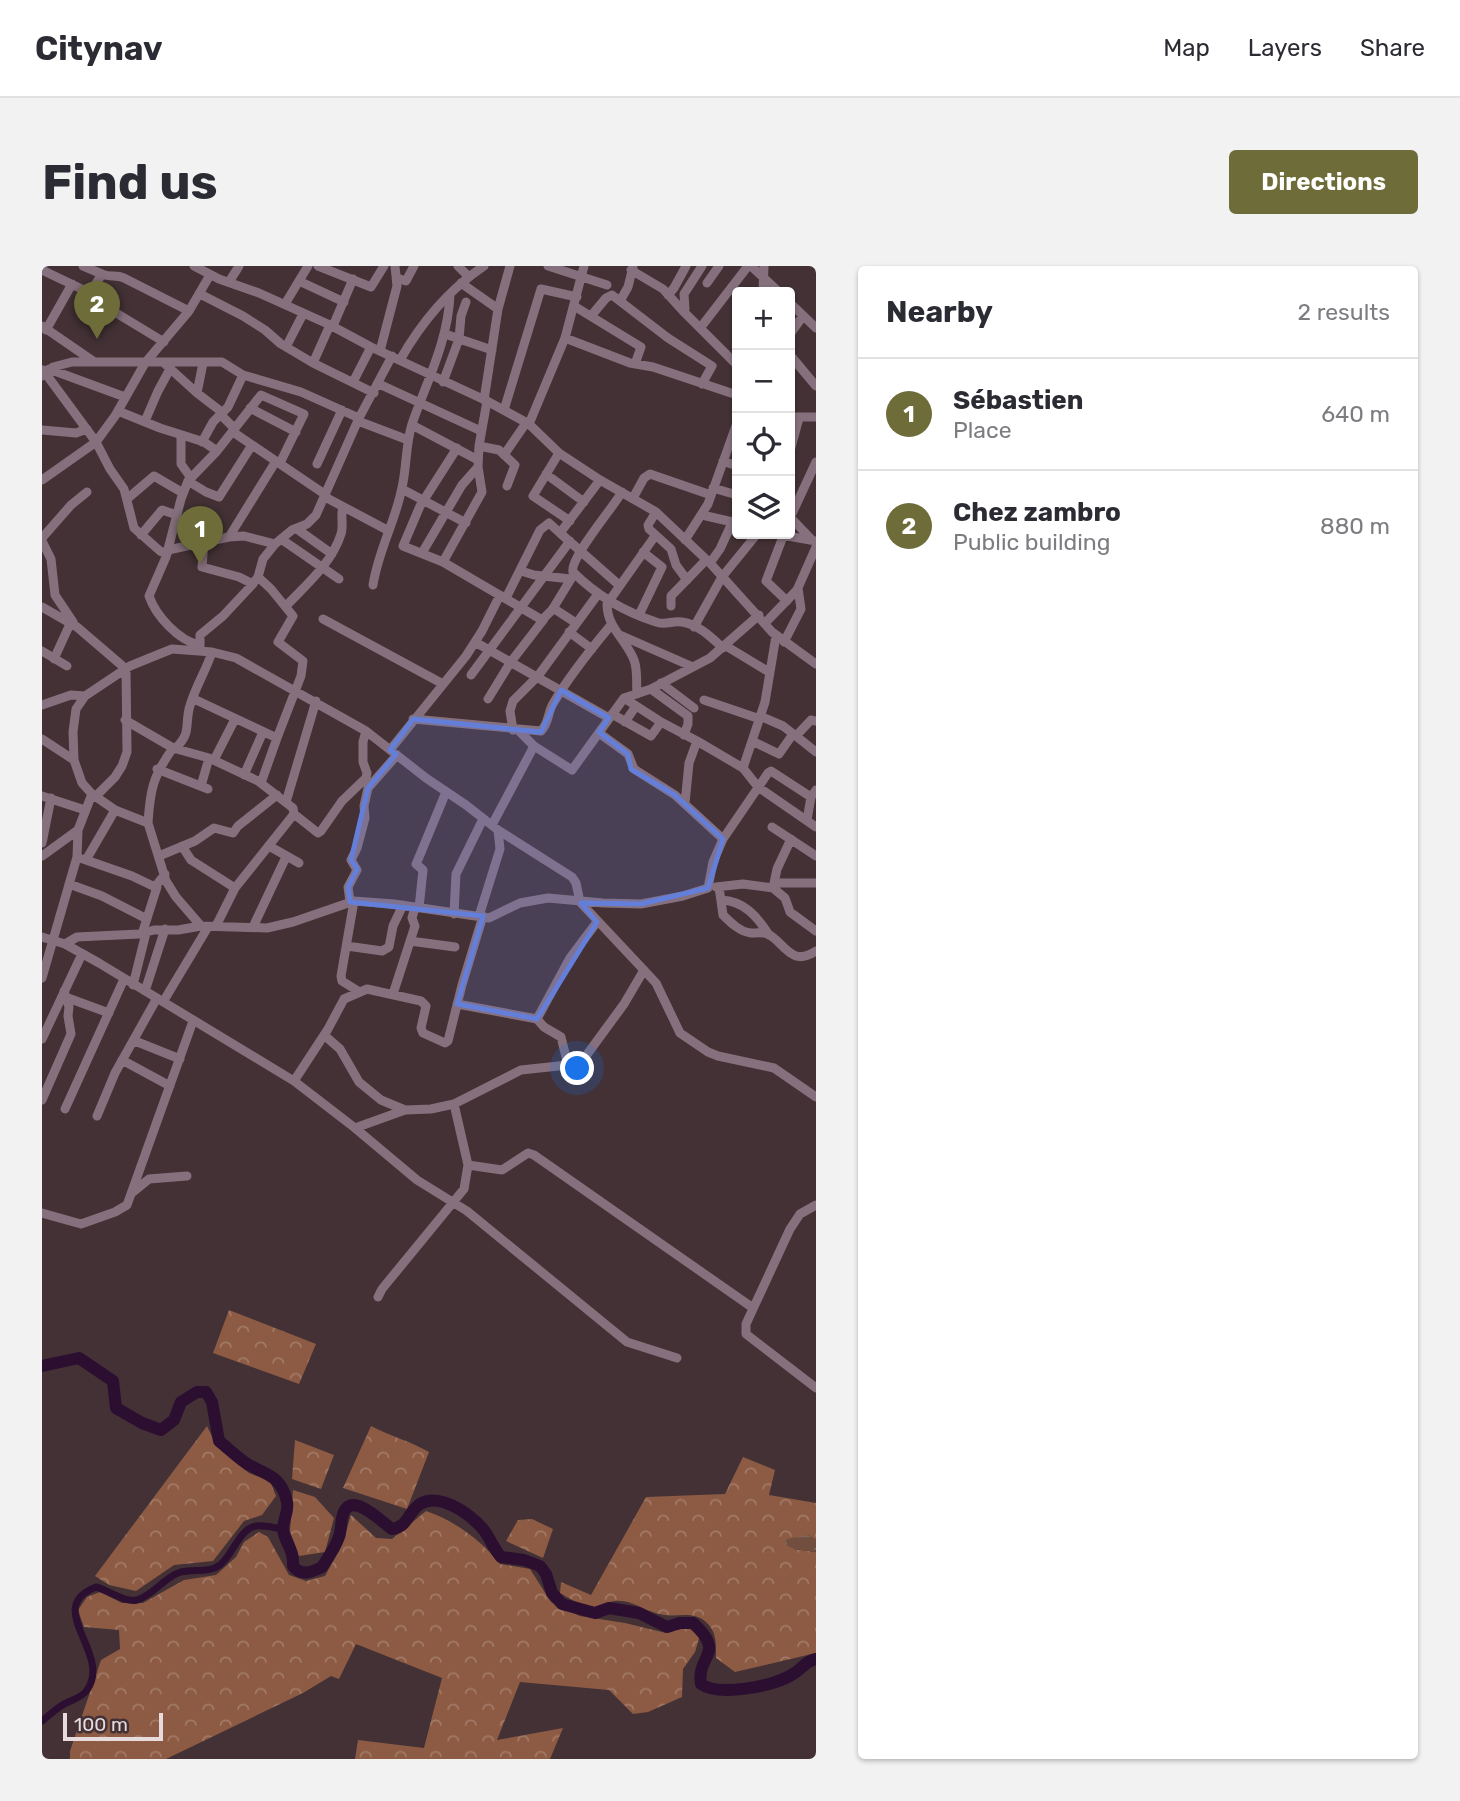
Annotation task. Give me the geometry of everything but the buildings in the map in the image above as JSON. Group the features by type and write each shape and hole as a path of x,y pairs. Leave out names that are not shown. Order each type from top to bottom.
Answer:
{"street":[{"path":"83,266 108,277 116,275 124,278 189,311"},
{"path":"229,282 239,266"},
{"path":"285,304 309,266"},
{"path":"318,266 371,287 384,266"},
{"path":"353,382 375,349 397,289 396,266"},
{"path":"397,278 406,281 414,266"},
{"path":"458,266 465,280 498,309"},
{"path":"200,648 199,636 202,631 220,620 255,580 263,559 278,542 311,521 326,496 359,420 396,358 433,311 484,266"},
{"path":"443,562 482,492 478,463 479,446 498,309 510,266"},
{"path":"548,266 583,271 607,285"},
{"path":"668,295 685,266"},
{"path":"683,311 684,294 702,266"},
{"path":"707,283 719,266"},
{"path":"701,327 750,266 773,287"},
{"path":"763,287 764,266"},
{"path":"620,301 628,287 632,268 662,288 732,360"},
{"path":"42,480 96,442 118,411 145,363 200,294 202,269 332,326 528,423 559,453 656,512 708,562 780,639 816,664"},
{"path":"42,270 90,293 103,305 164,342"},
{"path":"505,455 528,423 565,338 583,271"},
{"path":"90,293 102,274"},
{"path":"313,363 353,279"},
{"path":"299,281 344,302"},
{"path":"72,284 44,328 93,361"},
{"path":"504,410 541,289 575,301 591,316 641,347 635,364"},
{"path":"200,294 243,316 313,363 353,382 421,402 481,431"},
{"path":"373,584 379,554 402,489 412,425 445,334 450,295"},
{"path":"591,316 608,296 612,295 668,338 712,366 702,384"},
{"path":"443,382 459,339 461,316 466,302"},
{"path":"795,308 816,328"},
{"path":"286,347 303,314"},
{"path":"795,327 803,316"},
{"path":"445,334 492,350"},
{"path":"565,338 635,364 653,367 732,393"},
{"path":"44,371 72,362 93,361 168,366 225,363 243,375 301,392 408,440"},
{"path":"795,361 816,386"},
{"path":"197,393 203,363"},
{"path":"168,366 252,445 343,507 389,531"},
{"path":"145,421 168,366"},
{"path":"44,371 125,397"},
{"path":"44,371 96,442 124,489 132,524 160,552 229,537 278,542 339,579"},
{"path":"202,442 207,430 232,399 243,375"},
{"path":"229,537 296,432 303,412 264,395 260,396 217,451 189,480 168,552 149,596 150,600 182,639 200,648 236,658 366,731 483,819 572,877 580,902 644,970 664,997 680,1033 718,1056 774,1068 816,1097"},
{"path":"250,408 296,432"},
{"path":"317,464 342,410"},
{"path":"118,411 202,442 217,451"},
{"path":"795,418 816,417"},
{"path":"412,425 457,448 478,463"},
{"path":"42,430 76,433 87,429"},
{"path":"181,436 181,464 189,480 219,497 252,445"},
{"path":"685,540 702,515 732,437"},
{"path":"479,446 497,449 516,465 507,486"},
{"path":"457,448 425,500 403,546 443,562 536,617 544,619"},
{"path":"559,453 533,496 570,521"},
{"path":"723,461 732,464"},
{"path":"795,507 816,462"},
{"path":"422,553 466,478 478,463"},
{"path":"546,474 583,502"},
{"path":"633,498 644,478 650,474 712,492 732,494"},
{"path":"127,499 154,476 183,494"},
{"path":"560,533 600,480"},
{"path":"402,489 466,523"},
{"path":"74,625 55,595 51,559 42,539 71,505 87,492"},
{"path":"488,699 510,663 553,608 573,577 571,567 580,550 607,517 622,492"},
{"path":"286,606 332,554 342,533 340,519 343,507"},
{"path":"141,535 162,510 177,515"},
{"path":"656,512 648,526 655,536 672,550 676,565 687,580"},
{"path":"702,515 732,522"},
{"path":"358,991 341,979 352,902 348,887 357,870 351,860 358,848 368,788 413,719 475,642 521,571 543,526 549,523 619,585"},
{"path":"795,524 815,549"},
{"path":"670,606 671,596 720,549 732,527"},
{"path":"297,529 332,554"},
{"path":"637,694 635,663 611,625 607,612 608,601 655,536"},
{"path":"694,627 722,577 753,539"},
{"path":"780,539 766,581 787,601"},
{"path":"791,539 815,549"},
{"path":"204,541 202,567 255,580 286,606 292,617 277,641 303,661 301,676 261,783"},
{"path":"471,675 570,541"},
{"path":"598,594 538,677 511,706 516,730 534,746 572,770 624,698 651,689 693,667 787,601 798,588 815,549"},
{"path":"639,615 662,567 643,552"},
{"path":"521,571 543,576 573,577 608,601 659,624 680,621 694,627 769,672"},
{"path":"743,768 760,718 769,672 780,639 801,609 798,588"},
{"path":"42,607 74,625 126,670 127,752 122,766 94,795 85,810 78,830 81,858"},
{"path":"553,608 576,623"},
{"path":"323,619 443,684"},
{"path":"54,659 74,625"},
{"path":"413,719 537,732 543,730 548,723 550,708 561,690 611,625"},
{"path":"569,632 592,649"},
{"path":"619,634 693,667"},
{"path":"475,642 651,736 661,722"},
{"path":"148,823 115,810 82,783 74,760 76,709 85,696 141,661 172,649 200,648"},
{"path":"42,651 67,666"},
{"path":"208,926 176,897 166,881 148,823 150,790 157,769 188,730 189,708 212,652"},
{"path":"662,683 694,708"},
{"path":"651,689 688,716 684,735"},
{"path":"42,705 71,695 85,696"},
{"path":"624,698 743,768 758,787 816,827"},
{"path":"194,699 277,738"},
{"path":"704,700 760,718 795,735 816,752"},
{"path":"286,802 316,701"},
{"path":"625,722 636,706"},
{"path":"157,769 205,788 212,759 235,719"},
{"path":"125,720 174,749 212,759 261,783 318,832 342,801 366,778 363,762 366,731"},
{"path":"752,741 779,754 811,720 816,721"},
{"path":"244,775 263,732"},
{"path":"599,733 628,754 632,768 685,803 723,839"},
{"path":"42,739 74,760"},
{"path":"685,803 688,763 698,741"},
{"path":"294,1082 344,999 358,991 367,989 424,1003 426,1006 421,1028 423,1033 445,1043 448,1041 500,849 495,827 534,746"},
{"path":"708,888 713,862 723,839 771,771 813,793 807,820"},
{"path":"393,994 415,926 412,918 417,908 423,870 416,862 446,792"},
{"path":"159,856 214,828 233,833 277,795"},
{"path":"52,850 42,843 46,797 85,810"},
{"path":"42,978 69,884 81,858 115,810"},
{"path":"97,1116 122,1060 208,926 294,814"},
{"path":"454,914 456,874 483,819"},
{"path":"772,827 816,856"},
{"path":"42,856 78,830"},
{"path":"774,886 777,869 791,839"},
{"path":"182,846 191,860 235,888"},
{"path":"269,846 299,863"},
{"path":"81,858 157,887"},
{"path":"253,927 286,858"},
{"path":"133,985 147,919 157,887 165,874"},
{"path":"65,944 77,937 144,934 164,929 208,926 267,928 352,902 494,916 520,903 548,898 641,904 708,888 743,884 774,886 816,883"},
{"path":"69,884 102,896 147,919"},
{"path":"774,886 785,898 790,912 816,931"},
{"path":"719,887 723,915 743,932 769,935"},
{"path":"721,900 735,902 749,910 782,948 795,955 807,956 816,951"},
{"path":"347,946 382,951 389,947 393,926 403,905"},
{"path":"537,1019 570,958 597,922"},
{"path":"145,991 164,929"},
{"path":"42,937 65,944 294,1082 417,1180 454,1203 627,1342 677,1358"},
{"path":"410,941 455,947"},
{"path":"42,1039 66,995 82,954"},
{"path":"355,1128 405,1110 454,1104 521,1070 568,1065 583,1060 593,1049 644,970"},
{"path":"65,1109 124,979"},
{"path":"66,995 109,1013"},
{"path":"42,1100 71,1034 66,995"},
{"path":"457,1004 537,1019 544,1027 561,1037 568,1065"},
{"path":"42,1213 81,1224 127,1205 193,1021"},
{"path":"324,1035 340,1049 365,1089 381,1100 405,1110"},
{"path":"135,1041 180,1059"},
{"path":"122,1060 170,1086"},
{"path":"378,1297 464,1189 468,1165 454,1104"},
{"path":"468,1165 502,1170 523,1155 534,1155 753,1308"},
{"path":"133,1192 149,1179 187,1176"},
{"path":"816,1205 800,1214 790,1229 746,1324 746,1334 816,1388"}],"highlighted area":[{"path":"561,690 609,718 599,732 628,754 631,769 675,795 723,839 708,888 641,904 581,903 597,922 537,1019 457,1004 483,916 350,902 348,887 357,869 351,860 368,788 396,754 390,750 413,719 541,732"}],"green space":[{"path":"229,1310 316,1344 299,1384 213,1353"},
{"path":"207,1426 217,1447 249,1473 270,1481 276,1496 262,1515 244,1521 213,1561 174,1565 136,1591 109,1585 95,1576"},
{"path":"371,1426 429,1452 407,1509 343,1488"},
{"path":"295,1440 334,1455 321,1489 292,1479"},
{"path":"743,1457 775,1470 769,1495 816,1503 816,1540 808,1535 794,1549 816,1552 816,1653 735,1672 716,1658 714,1634 710,1626 701,1619 691,1615 655,1613 624,1601 607,1603 597,1608 581,1605 560,1593 561,1582 591,1595 646,1497 725,1494"},
{"path":"293,1490 315,1497 334,1518 325,1552 299,1556 290,1531"},
{"path":"426,1511 467,1532 500,1564 530,1569 551,1602 580,1616 666,1633 687,1627 700,1635 695,1652 683,1669 682,1697 648,1712 633,1714 609,1690 520,1682 497,1740 563,1728 550,1759 355,1759 358,1740 424,1748 442,1678 356,1644 339,1679 331,1676 303,1693 166,1759 70,1759 70,1751 101,1660 120,1649 119,1630 84,1627 78,1610 87,1597 100,1592 122,1603 143,1603 184,1580 216,1575 236,1557 244,1542 259,1532 268,1537 289,1575 306,1581 325,1576 342,1545 351,1515 376,1538 392,1539"},
{"path":"532,1519 553,1529 543,1558 506,1541 518,1520"},
{"path":"808,1535 816,1540 816,1552 794,1549 784,1544 787,1539"}],"waterway":[{"path":"42,1366 79,1358 113,1381 116,1408 161,1430 174,1420 181,1402 197,1392 206,1392 212,1402 219,1441 245,1463 273,1478 282,1487 287,1505 284,1534 292,1554 293,1566 300,1572 311,1572 322,1567 340,1534 343,1513 350,1506 362,1507 392,1529 405,1522 420,1504 436,1501 454,1506 470,1517 483,1529 501,1557 524,1560 540,1566 546,1574 552,1593 562,1604 595,1613 609,1608 639,1613 667,1627 693,1623 708,1642 701,1684 709,1688 734,1690 761,1686 785,1678 816,1659"},
{"path":"42,1721 61,1706 85,1693 93,1676 92,1662 76,1619 75,1607 81,1596 96,1587 122,1598 137,1600 178,1573 220,1565 250,1528 262,1526 283,1529"}],"place":[{"name":"Chez zambro","path":"97,339"},
{"name":"Sébastien","path":"200,564"}]}
